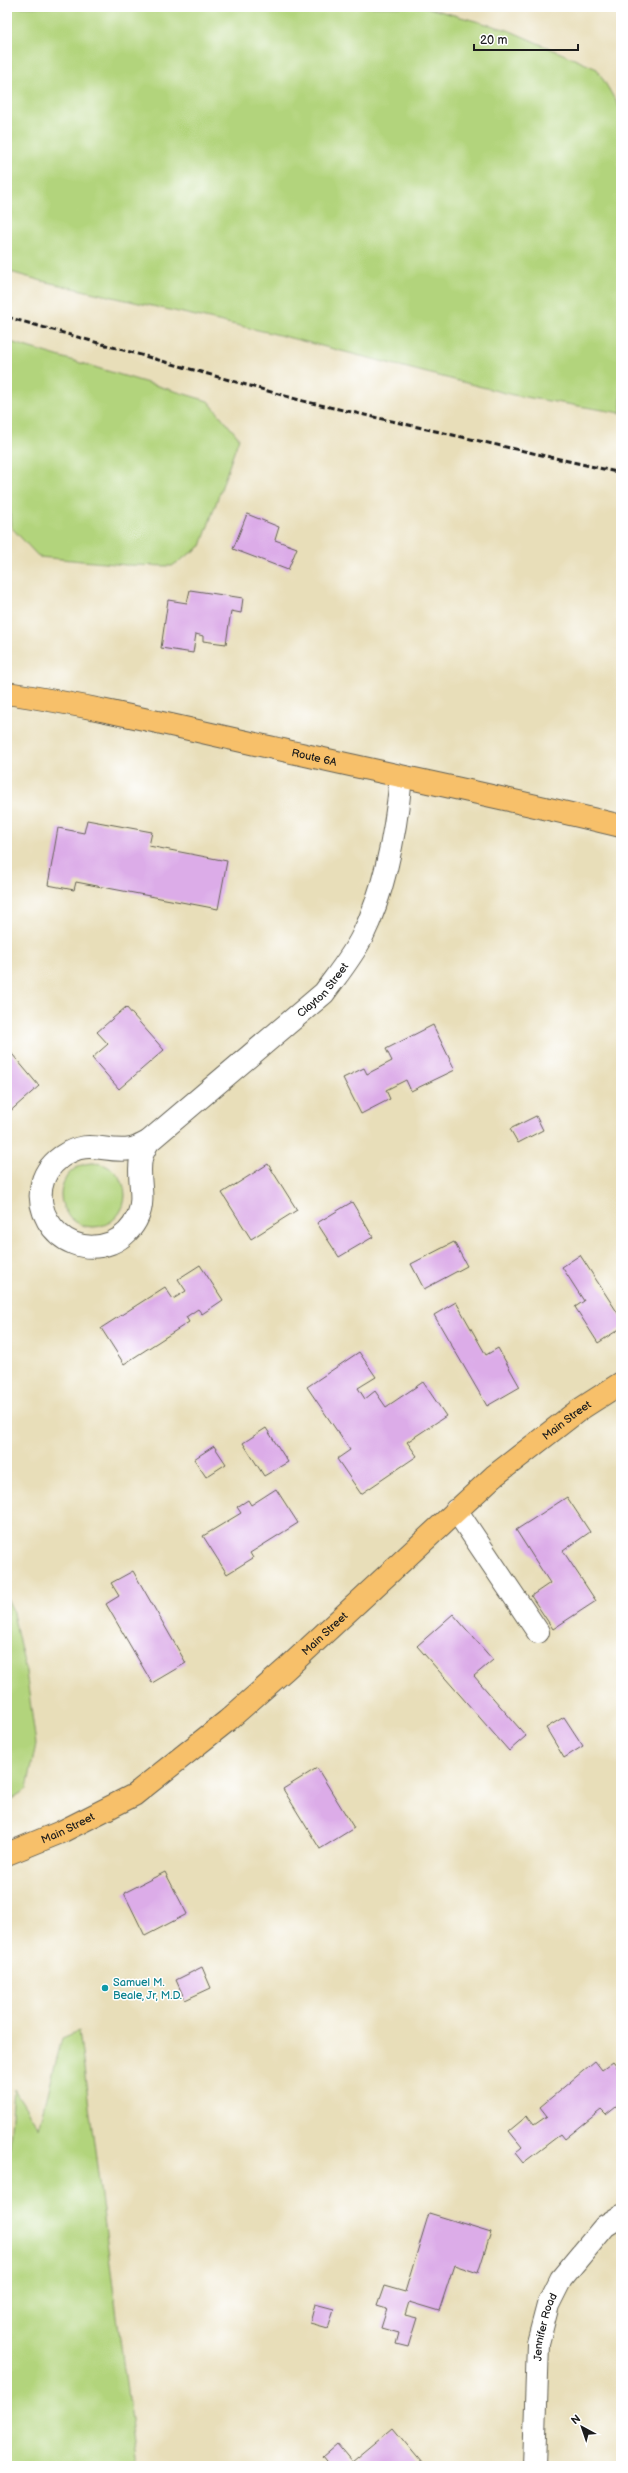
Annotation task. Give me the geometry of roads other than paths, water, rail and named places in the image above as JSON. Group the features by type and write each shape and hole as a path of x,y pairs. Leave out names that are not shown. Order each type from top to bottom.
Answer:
{"main road":[{"name":"Route 6A","path":"7,694 66,702 400,777 511,799 621,826"},
{"name":"Main Street","path":"7,1854 61,1832 134,1795 227,1721 286,1670 494,1476 561,1424 621,1383"}],"street":[{"name":"Clayton Street","path":"148,1142 141,1159 142,1200 138,1216 130,1229 118,1240 103,1246 88,1248 72,1244 58,1234 47,1221 41,1204 42,1186 48,1171 60,1158 75,1149 92,1146 131,1149 148,1142 324,993 362,937 383,877 398,805 400,777"},
{"path":"456,1510 538,1632"},
{"name":"Jennifer Road","path":"534,2466 538,2343 548,2306 565,2274 605,2226 621,2216"}],"railway":[{"path":"7,317 303,401 621,473"}],"place":[{"name":"Samuel M. Beale, Jr, M.D.","path":"105,1988"}]}
